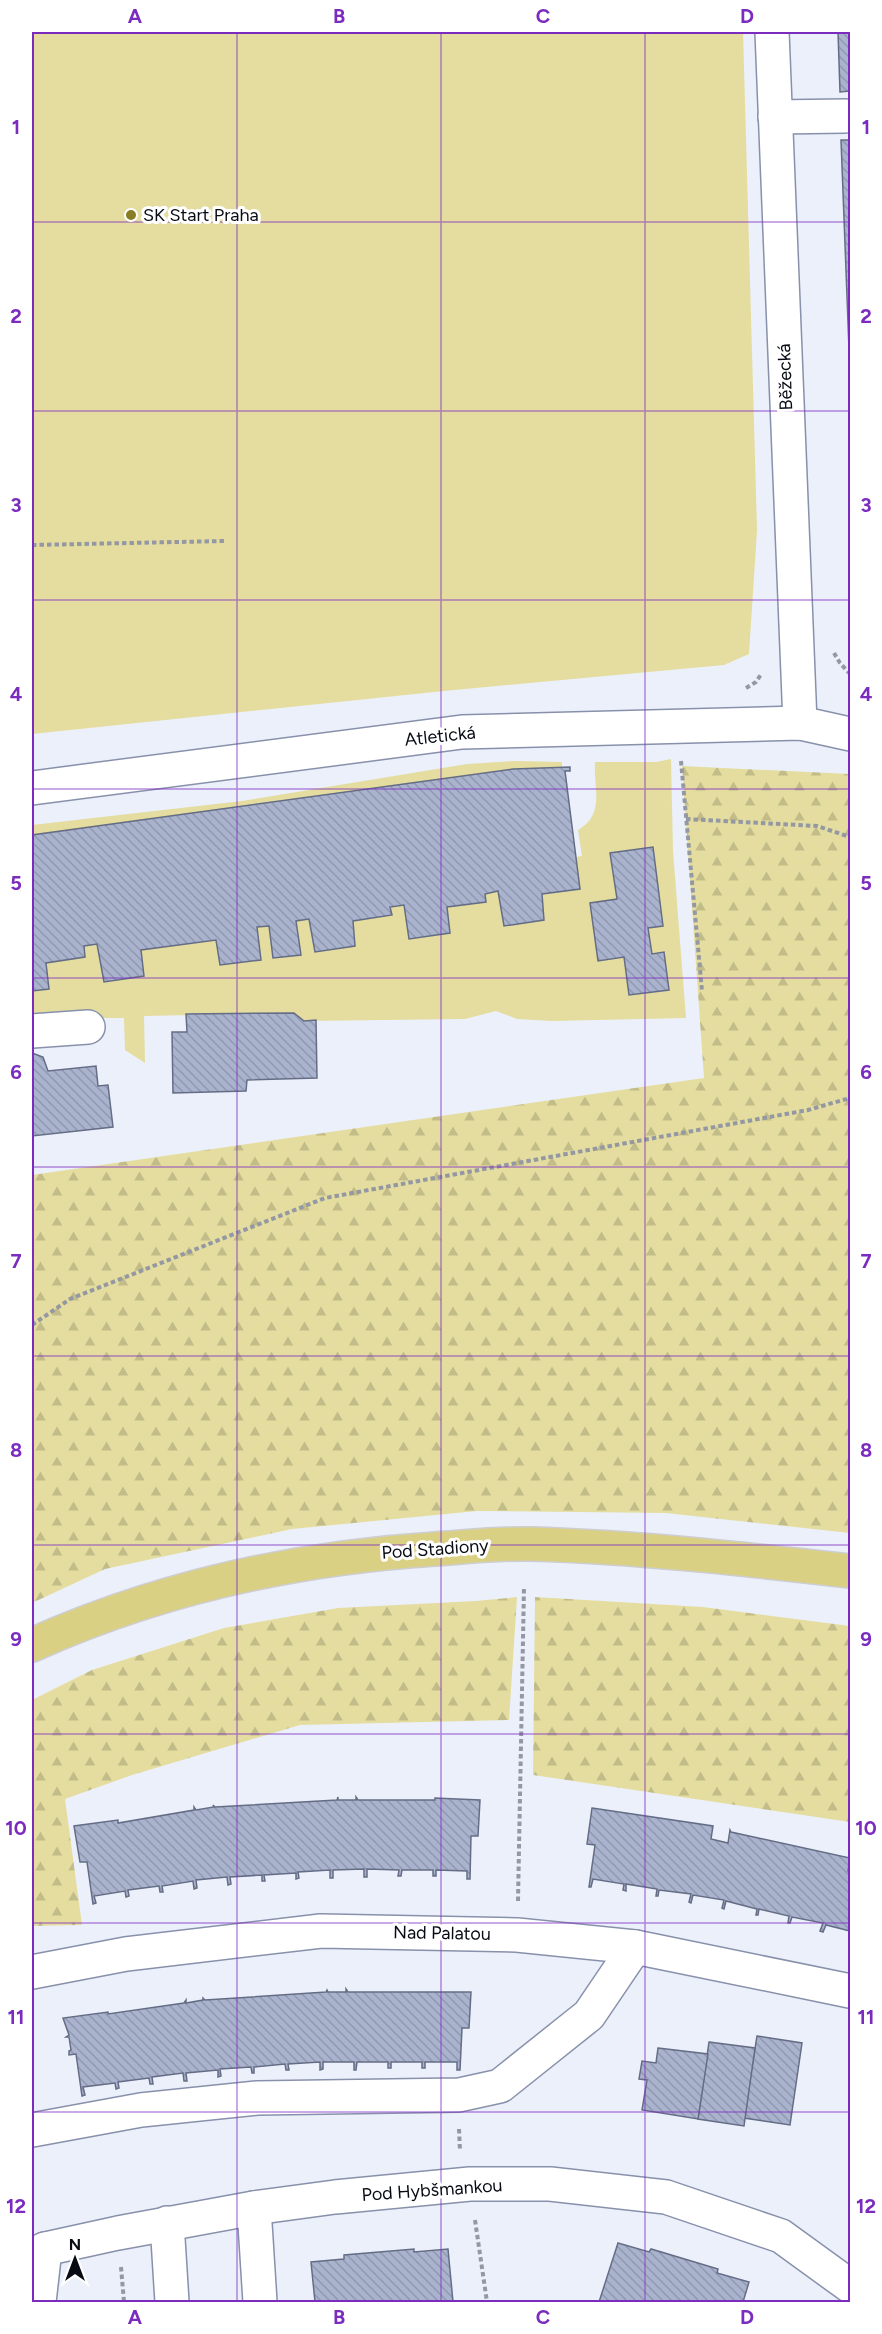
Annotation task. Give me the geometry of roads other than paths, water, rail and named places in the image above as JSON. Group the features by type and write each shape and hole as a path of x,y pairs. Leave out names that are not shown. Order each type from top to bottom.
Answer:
{"main road":[{"name":"Pod Stadiony","path":"32,1645 78,1625 218,1580 324,1559 386,1552 528,1544 662,1553 850,1571"}],"street":[{"name":"Běžecká","path":"772,32 800,723"},
{"path":"775,117 845,116"},
{"name":"Atletická","path":"32,788 462,732 800,723 850,734"},
{"path":"32,1031 88,1027"},
{"name":"Nad Palatou","path":"32,1972 126,1954 321,1931 517,1935 635,1947 850,1991"},
{"path":"32,2130 141,2110 257,2098 459,2095 500,2086 590,2015 635,1947"},
{"name":"Pod Hybšmankou","path":"38,2252 167,2223 335,2197 465,2184 550,2184 666,2197 781,2236 850,2286"},
{"path":"254,2208 260,2302"},
{"path":"167,2223 172,2302"},
{"path":"38,2252 39,2302"}],"place":[{"name":"SK Start Praha","path":"131,215"}]}
